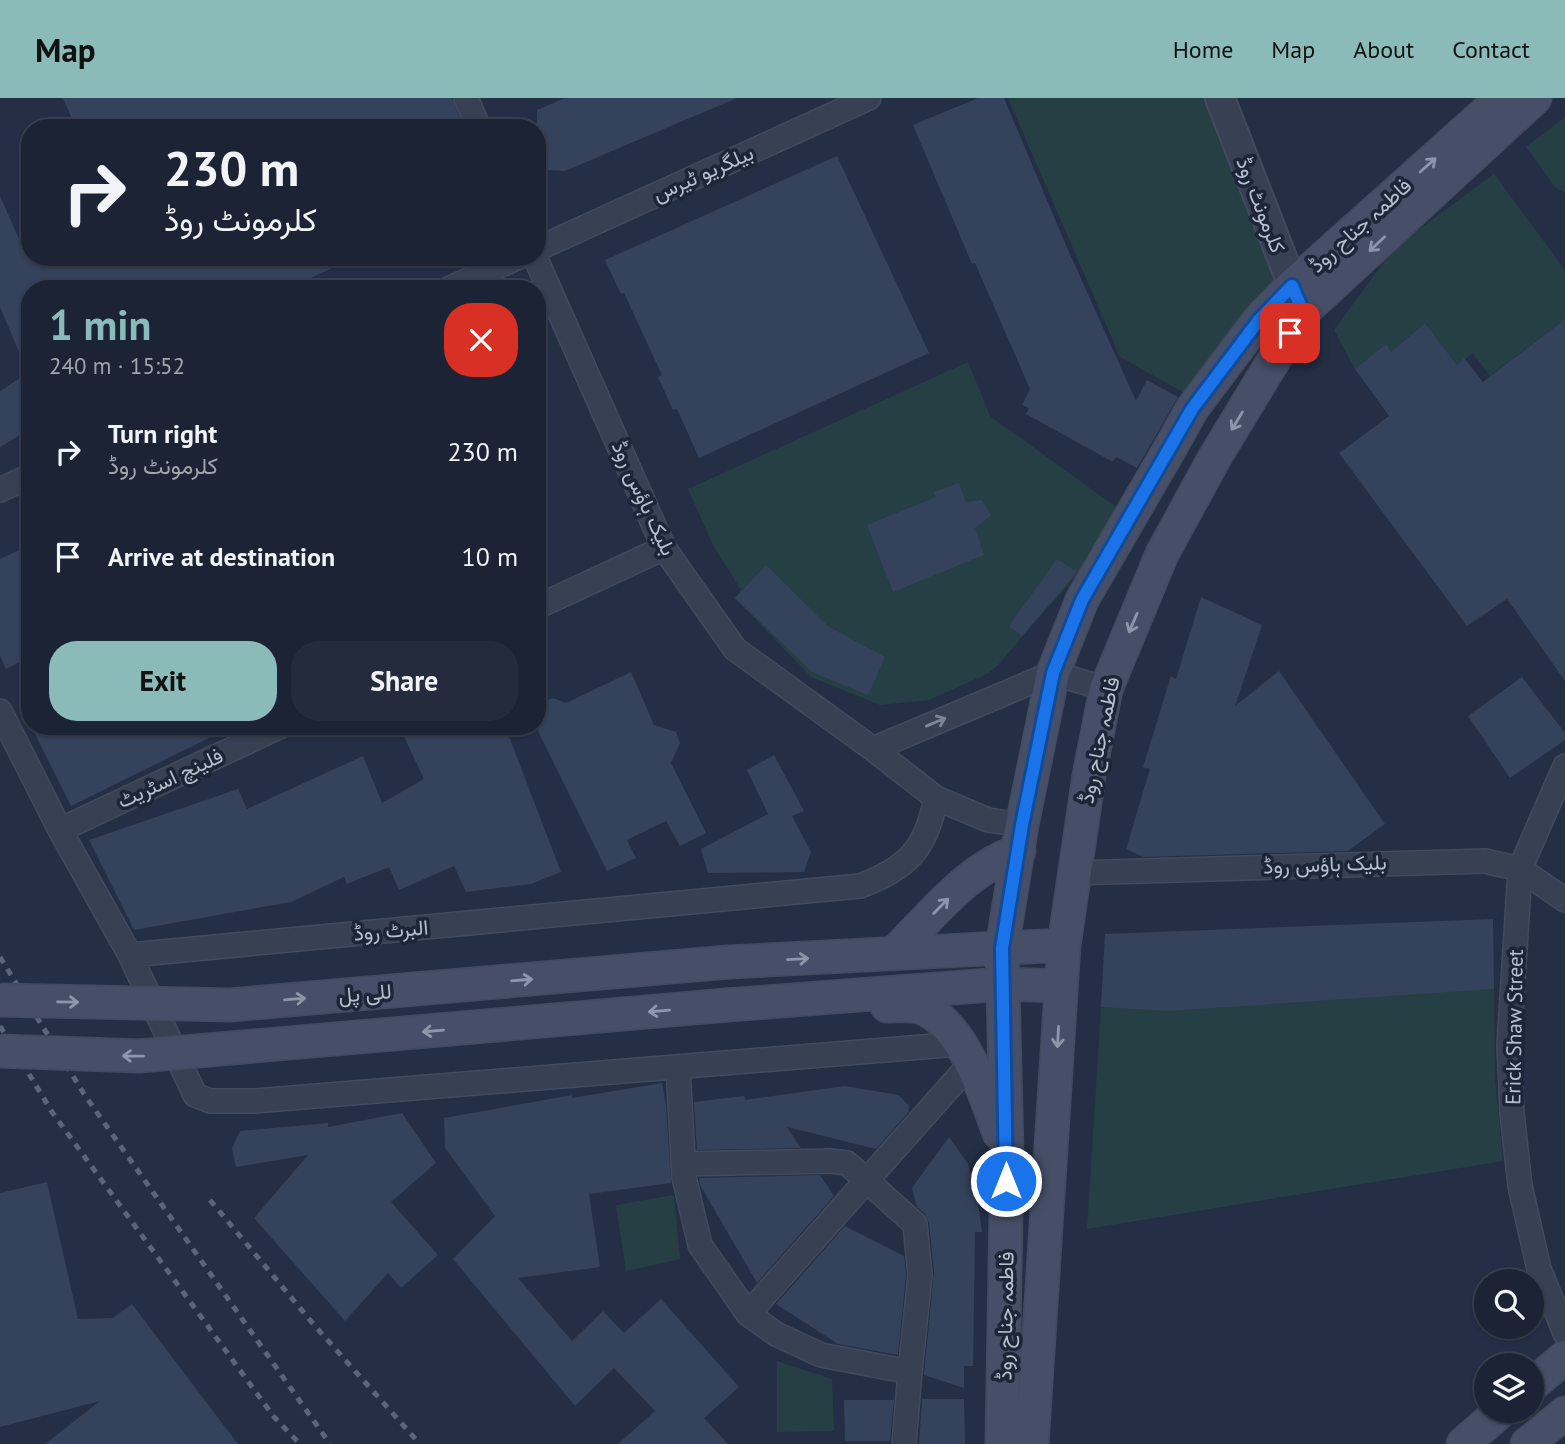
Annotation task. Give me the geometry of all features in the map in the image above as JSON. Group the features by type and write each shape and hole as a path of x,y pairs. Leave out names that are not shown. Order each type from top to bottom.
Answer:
{"main road":[{"name":"فاطمہ جناح روڈ","path":"1032,1444 1065,945 1089,776 1106,689 1162,554 1298,299 1502,98"},
{"name":"فاطمہ جناح روڈ","path":"1002,1444 1007,1154 1002,948 1053,673 1082,600 1192,409 1259,320 1298,299 1535,98"},
{"path":"893,954 980,869 1000,857 1021,838"},
{"name":"للی پل","path":"0,1000 230,1005 729,962 1065,945"},
{"path":"0,1051 139,1056 778,1000 1004,985 1061,986"},
{"path":"778,1000 923,1008 948,1027 965,1054 1007,1154"},
{"path":"1544,1375 1565,1357"},
{"path":"1527,1444 1565,1413"},
{"path":"1463,1444 1488,1423"}],"street":[{"path":"466,98 475,119"},
{"name":"بیلگریو ٹیرس","path":"546,245 869,98"},
{"name":"کلرمونٹ روڈ","path":"1220,98 1298,299"},
{"path":"469,280 499,266"},
{"name":"بلیک ہاؤس روڈ","path":"546,282 664,548 735,649 936,798 988,820 1021,838"},
{"path":"0,489 21,480"},
{"path":"546,603 664,548"},
{"path":"873,749 1053,673 1106,689"},
{"path":"0,711 60,830 130,955 195,1095 210,1101 254,1101 678,1067 965,1054"},
{"name":"فلینچ اسٹریٹ","path":"60,830 262,735"},
{"name":"Erick Shaw Street","path":"1565,765 1520,869 1509,1045 1520,1186 1539,1269 1565,1333"},
{"name":"البرٹ روڈ","path":"130,955 859,886 887,876 915,851 926,835 936,798"},
{"name":"بلیک ہاؤس روڈ","path":"1074,873 1440,860 1485,861 1520,869 1565,900"},
{"path":"748,1314 866,1181 965,1054"},
{"path":"678,1067 684,1177 699,1245 748,1314 776,1334 821,1355 910,1372"},
{"path":"683,1164 830,1161 847,1163 915,1224 920,1275 904,1444"}],"green space":[{"path":"1008,98 1218,98 1292,286 1199,401 1120,357"},
{"path":"1565,117 1565,193 1556,188 1526,147"},
{"path":"1494,174 1565,270 1565,325 1562,321 1490,376 1473,353 1457,365 1425,323 1391,352 1385,345 1355,369 1334,330 1395,247"},
{"path":"968,362 990,416 1130,517 987,674 929,700 880,705 811,677 735,598 741,590 714,547 688,489"},
{"path":"1494,989 1495,1080 1503,1161 1087,1229 1101,1007"},
{"path":"674,1195 680,1259 626,1271 616,1205"},
{"path":"777,1361 832,1379 834,1431 777,1432"}],"building":[{"path":"63,98 452,98 460,119 72,119"},
{"path":"565,98 737,98 565,171 546,170 546,119 537,119 537,110"},
{"path":"978,98 1004,98 1136,401 1147,380 1178,397 1137,468 1116,457 1113,462 1026,414 1029,408 1022,405 1030,389 975,263 972,264 913,125"},
{"path":"837,156 929,353 699,458 677,409 673,410 658,377 662,375 624,293 621,294 605,260"},
{"path":"0,196 21,243 21,266 337,266 306,280 21,280 21,356 0,307"},
{"path":"1565,319 1565,681 1507,599 1467,626 1339,453 1389,416 1355,369 1386,344 1391,352 1425,323 1457,365 1464,358 1483,382"},
{"path":"21,378 21,434 0,447 0,391"},
{"path":"959,483 966,502 982,500 991,515 975,528 984,555 893,592 867,525 936,497 934,492"},
{"path":"21,549 21,662 6,669 0,656 0,559"},
{"path":"1057,559 1077,572 1022,636 1009,626"},
{"path":"766,565 829,627 885,657 868,695 812,672 735,598"},
{"path":"1201,597 1262,625 1235,706 1279,671 1385,824 1348,851 1143,857 1126,849 1150,769 1143,767 1171,676 1176,679"},
{"path":"631,672 654,725 676,732 680,743 671,763 706,833 680,846 666,821 627,840 636,858 607,871 540,735 546,735 546,701 553,698 566,703"},
{"path":"1522,677 1565,733 1565,740 1510,778 1468,716"},
{"path":"36,735 215,735 71,806"},
{"path":"403,735 508,735 561,872 531,884 466,892 454,866 399,890 389,867 347,884 344,877 291,902 134,930 89,840 238,789 247,809 363,756 382,803 424,779"},
{"path":"774,755 804,811 792,816 811,852 804,872 708,873 701,849 768,814 747,770"},
{"path":"1493,919 1494,989 1168,1011 1101,1007 1105,934"},
{"path":"662,1083 671,1183 589,1194 600,1267 518,1278 572,1341 603,1311 624,1333 661,1299 739,1387 704,1418 728,1444 618,1444 655,1411 614,1368 575,1406 453,1259 495,1216 445,1148 444,1118 572,1095 572,1098"},
{"path":"845,1086 899,1095 909,1106 908,1113 876,1149 787,1127 801,1148 697,1150 694,1102 744,1096 745,1100"},
{"path":"402,1113 436,1163 391,1202 438,1255 401,1288 388,1273 345,1321 254,1218 308,1155 236,1167 232,1148 240,1131 328,1123 328,1127"},
{"path":"949,1137 968,1164 977,1195 982,1232 975,1232 973,1366 964,1366 964,1388 924,1375 934,1271 929,1223 925,1214 917,1207 912,1188"},
{"path":"820,1175 834,1196 757,1283 700,1185 699,1178"},
{"path":"47,1182 78,1319 113,1318 132,1304 238,1444 45,1444 100,1401 0,1427 0,1193"},
{"path":"845,1226 904,1256 906,1275 898,1355 838,1344 776,1304"},
{"path":"922,1399 964,1399 965,1444 919,1444"},
{"path":"844,1400 894,1400 890,1441 845,1441"}],"railway":[{"path":"0,957 84,1094 330,1444"},
{"path":"0,1026 52,1112 274,1417 300,1444"},
{"path":"210,1200 315,1326 420,1444"}],"route":[{"path":"1006,1181 1002,948 1022,825 1053,673 1082,600 1192,409 1259,320 1292,286 1303,312 1290,333"}]}
